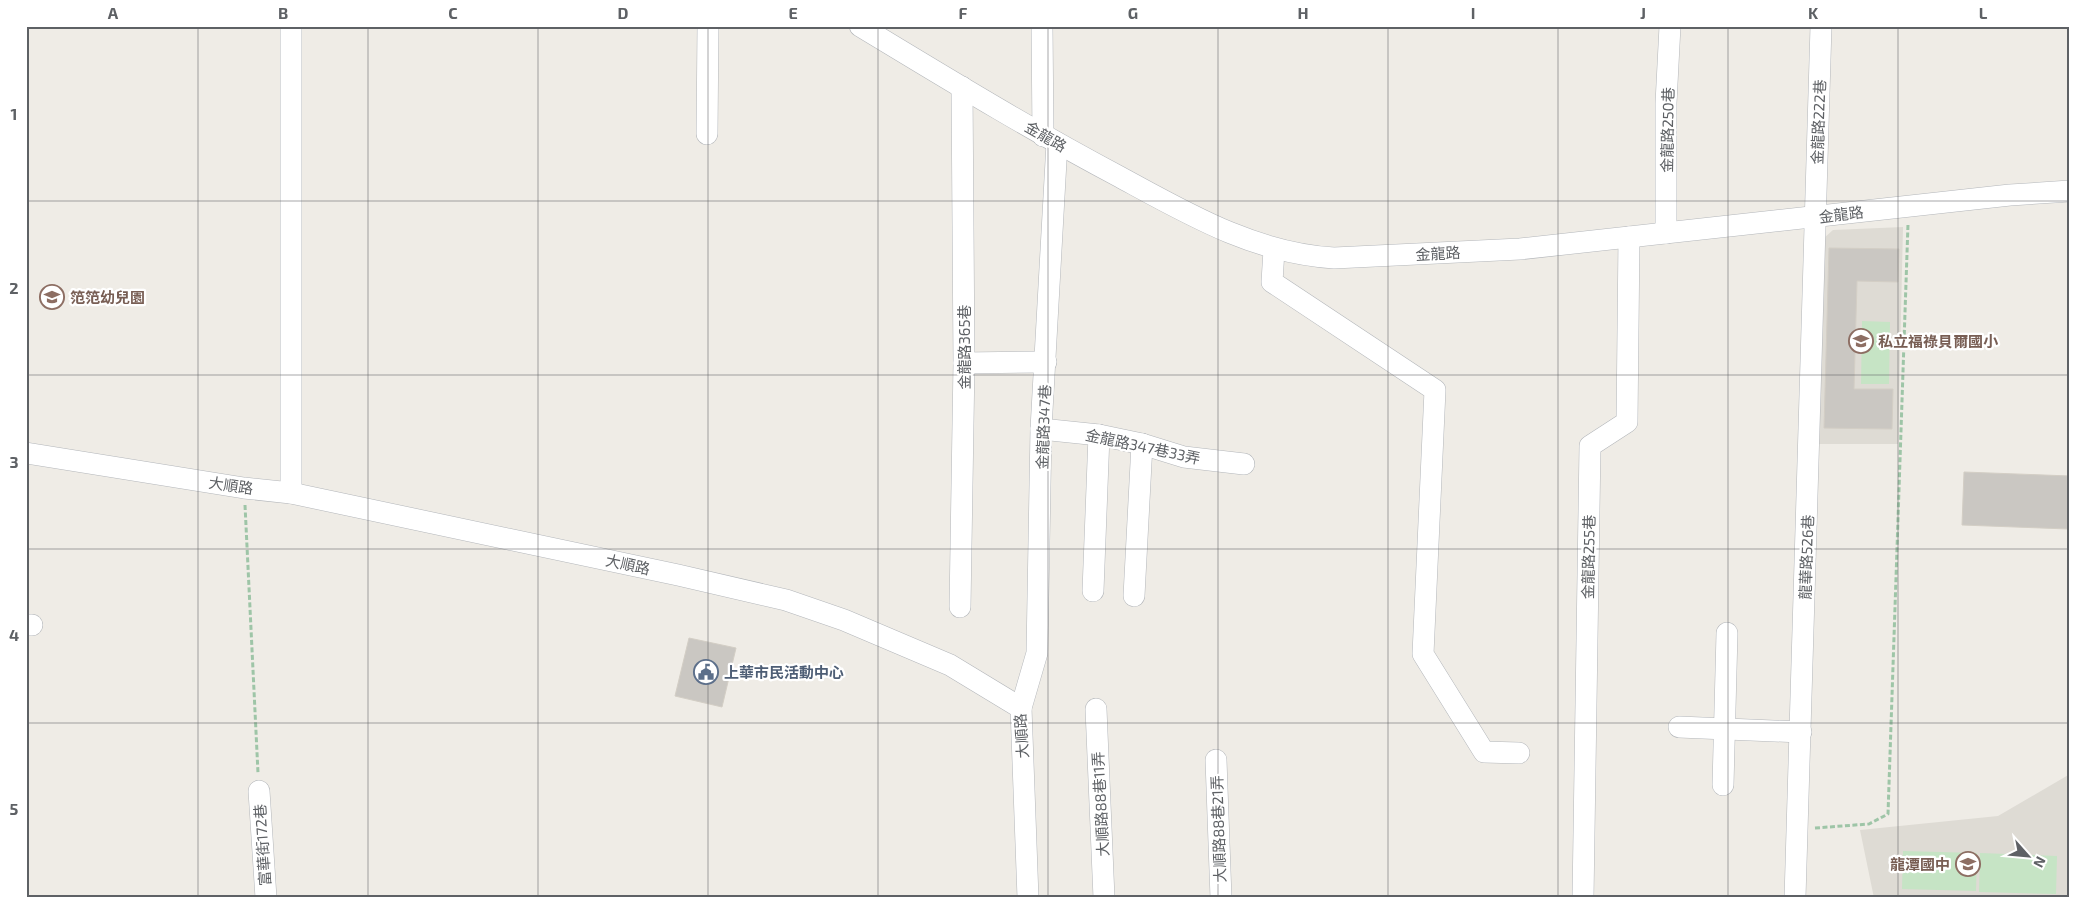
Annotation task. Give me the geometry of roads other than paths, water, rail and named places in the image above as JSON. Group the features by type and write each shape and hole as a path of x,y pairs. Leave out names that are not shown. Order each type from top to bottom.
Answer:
{"street":[{"path":"291,26 291,493"},
{"path":"707,134 708,26"},
{"name":"金龍路","path":"860,26 1050,140 1219,230 1274,250 1310,257 1334,258 1520,249 1909,206 2070,191"},
{"name":"金龍路347巷","path":"1021,708 1037,652 1041,430 1046,362 1050,140 1042,26"},
{"name":"金龍路250巷","path":"1666,233 1666,103 1670,26"},
{"name":"金龍路222巷","path":"1815,217 1821,26"},
{"name":"金龍路365巷","path":"960,608 964,363 962,88"},
{"name":"龍華路526巷","path":"1795,898 1815,217"},
{"name":"金龍路255巷","path":"1584,898 1590,446 1627,422 1629,237"},
{"path":"1274,250 1272,282 1435,390 1423,654 1484,752 1519,752"},
{"path":"964,363 1046,362"},
{"name":"金龍路347巷33弄","path":"1041,430 1100,435 1142,444 1184,457 1244,464"},
{"path":"1093,591 1100,435"},
{"path":"1134,596 1142,444"},
{"name":"大順路","path":"26,453 244,488 291,493 786,600 844,620 950,665 1021,708 1028,898"},
{"path":"1723,786 1727,633"},
{"name":"大順路88巷11弄","path":"1096,709 1104,898"},
{"path":"1679,727 1801,732"},
{"name":"大順路88巷21弄","path":"1216,760 1221,898"},
{"name":"富華街172巷","path":"259,791 266,898"}],"place":[{"name":"笵笵幼兒園","path":"52,297"},
{"name":"私立福祿貝爾國小","path":"1861,341"},
{"name":"上華市民活動中心","path":"706,672"},
{"name":"龍潭國中","path":"1968,864"}]}
